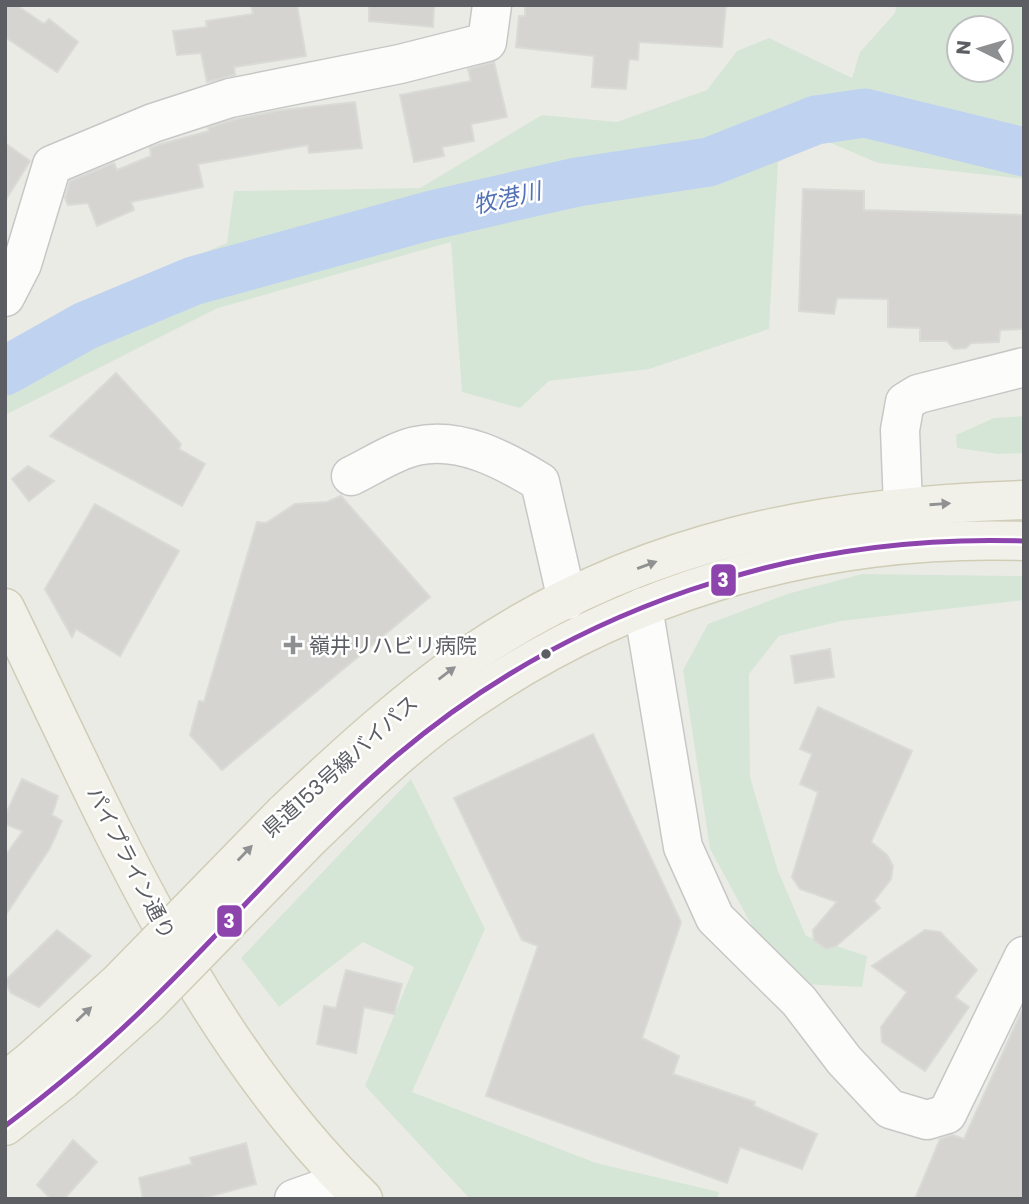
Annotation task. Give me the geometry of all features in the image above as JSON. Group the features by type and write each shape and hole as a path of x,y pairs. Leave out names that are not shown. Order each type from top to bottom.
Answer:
{"main road":[{"name":"県道153号線バイパス","path":"5,1126 34,1074 147,1005 391,715 471,655 567,600 629,572 750,530 902,506 1024,500"},
{"name":"県道153号線バイパス","path":"298,825 395,758 480,693 567,643 643,607 718,579 825,554 903,544 1024,541"},
{"name":"パイプライン通り","path":"5,608 151,907 205,1000 266,1088 354,1190"}],"street":[{"path":"5,297 22,264 52,166 153,124 230,98 400,64 487,42 492,5"},
{"path":"902,506 900,430 905,402 918,394 1024,367"},
{"path":"351,476 415,446 445,443 484,453 513,466 540,482 567,600"},
{"path":"643,607 683,848 715,918 799,1001 844,1060 890,1109 927,1120 947,1114 1024,956"},
{"path":"294,1199 354,1190"}],"green space":[{"path":"896,5 1024,5 1024,179 878,163 826,141 778,162 769,329 649,369 549,381 520,408 462,392 451,242 218,308 5,415 5,393 38,365 146,315 136,281 227,243 234,191 420,188 542,115 617,122 707,90 737,51 769,38 852,78 860,52 895,13"},
{"path":"1024,416 1024,453 998,454 957,448 956,435 994,418"},
{"path":"862,574 1024,576 1024,600 841,621 779,636 749,674 750,777 778,871 806,936 867,956 862,987 798,984 763,946 710,849 683,670 708,624 787,594"},
{"path":"411,779 485,929 412,1092 596,1163 719,1192 717,1199 470,1199 365,1086 414,967 363,942 279,1007 241,958"}],"building":[{"path":"5,5 16,5 44,24 49,19 78,42 57,72 5,37"},
{"path":"251,5 297,5 306,56 234,67 235,75 207,82 201,53 177,55 173,31 207,27 206,21 253,14"},
{"path":"369,5 434,5 433,27 369,21"},
{"path":"525,5 726,5 722,47 639,42 638,60 629,59 626,89 592,87 594,56 516,47 519,16 525,16"},
{"path":"494,62 507,117 471,124 474,141 442,147 444,156 414,162 400,95 471,81 468,69"},
{"path":"355,102 362,148 309,153 308,145 198,164 203,187 131,202 134,210 97,226 88,203 68,205 65,198 70,181 114,163 117,170 151,156 150,148 209,131 208,128 236,119 282,110"},
{"path":"5,143 30,161 5,201"},
{"path":"803,189 864,191 864,210 1024,215 1024,329 1000,330 999,342 971,343 966,348 954,349 947,341 920,341 920,328 888,327 888,299 837,298 834,314 799,311"},
{"path":"116,373 181,444 179,449 205,464 182,506 50,436"},
{"path":"28,466 54,481 29,501 12,479"},
{"path":"341,496 430,597 222,770 190,735 199,701 204,702 257,522 266,523 295,504 327,502"},
{"path":"95,504 179,551 120,656 76,629 72,637 45,589"},
{"path":"830,649 834,677 795,683 791,656"},
{"path":"818,707 912,751 871,842 887,855 893,866 891,879 874,901 880,908 836,946 826,949 814,940 813,930 837,902 800,889 792,877 818,792 800,784 812,754 800,749"},
{"path":"593,734 681,922 642,1038 679,1056 673,1074 755,1102 754,1106 817,1134 802,1169 740,1147 727,1183 486,1096 538,946 522,940 454,798"},
{"path":"22,779 58,796 52,815 62,821 50,848 5,916 5,856 23,831 5,824 5,816"},
{"path":"57,930 91,956 39,1007 11,993 5,981"},
{"path":"925,930 940,932 977,970 955,997 969,1007 925,1071 882,1042 881,1027 907,992 872,966"},
{"path":"346,970 402,984 394,1014 364,1007 356,1053 317,1044 324,1006 336,1008"},
{"path":"1024,1006 1024,1199 915,1199 940,1139 953,1135 964,1139"},
{"path":"73,1140 97,1162 64,1199 51,1199 37,1185"},
{"path":"246,1143 256,1184 200,1199 143,1199 139,1178 192,1164 190,1158"}],"waterway":[{"name":"牧港川","path":"5,371 85,326 193,281 428,216 577,182 709,162 816,120 865,113 1024,152"}],"transit line":[{"name":"3","path":"5,1126 77,1069 128,1023 331,816 396,756 464,704 536,659 611,621 690,590 771,566 854,550 938,542 1024,541"}],"place":[{"name":"嶺井リハビリ病院","path":"293,645"}]}
